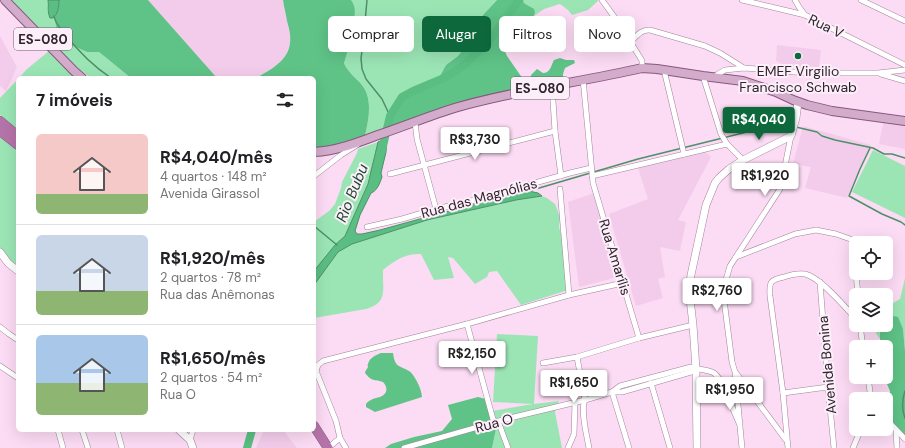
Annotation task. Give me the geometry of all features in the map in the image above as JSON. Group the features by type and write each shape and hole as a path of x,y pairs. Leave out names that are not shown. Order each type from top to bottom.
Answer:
{"highway":[{"path":"0,121 16,134"},
{"path":"0,131 16,143"},
{"path":"316,429 328,448"},
{"path":"311,432 321,448"}],"main road":[{"name":"ES-080","path":"5,0 80,76"},
{"name":"ES-080","path":"316,152 335,150 438,113 499,97 642,68 743,81 776,92 798,102 832,111 905,121"}],"street":[{"path":"602,0 614,16"},
{"name":"Rua V","path":"742,0 805,15 905,65"},
{"path":"795,0 798,7 805,15"},
{"path":"861,0 905,21"},
{"path":"635,38 643,31 650,30 705,46 720,53 744,68"},
{"path":"635,50 642,61 642,68"},
{"path":"714,77 725,70 744,68 807,73 878,73 905,70"},
{"path":"664,70 683,150"},
{"path":"878,73 905,81"},
{"path":"703,76 721,134 726,142 743,160"},
{"name":"Rua Amarílis","path":"583,79 593,183 639,338"},
{"path":"552,86 555,131 561,176"},
{"path":"742,448 735,372 732,362 723,292 730,266 780,189 796,118 798,102"},
{"path":"414,122 436,209"},
{"path":"390,174 555,131"},
{"path":"697,448 696,369 689,290 706,205 719,178 729,169 743,160 791,136"},
{"path":"316,175 360,142"},
{"name":"Rua das Magnólias","path":"367,227 475,200 561,176 591,172 683,150 726,142"},
{"path":"560,189 569,295"},
{"path":"736,257 795,234 816,230 849,239"},
{"path":"0,252 8,263 16,269"},
{"path":"788,448 783,394 770,296 772,281 791,275 805,274 810,276 820,282 849,312"},
{"name":"Avenida Bonina","path":"820,282 834,448"},
{"path":"346,448 340,438 336,421 316,374 316,368 318,365 325,361 467,324 569,295 623,283"},
{"path":"467,324 496,422 508,448"},
{"path":"543,363 578,357 639,338 693,325"},
{"path":"0,327 16,339"},
{"path":"578,357 585,400 583,404 583,411 589,448"},
{"path":"0,366 16,377"},
{"path":"612,392 620,386 691,367 714,372 720,381 740,423"},
{"path":"612,392 622,392 691,372 696,369"},
{"path":"735,372 787,441"},
{"path":"651,384 670,448"},
{"path":"783,394 828,387"},
{"path":"612,392 629,448"},
{"name":"Rua O","path":"404,448 612,392"},
{"path":"568,448 574,434 575,402"},
{"path":"893,427 905,439"},
{"path":"896,431 897,448"},
{"path":"59,432 63,448"},
{"path":"83,432 88,448"},
{"path":"118,432 122,448"},
{"path":"182,432 190,440 193,448"},
{"path":"190,440 192,432"},
{"path":"853,448 858,436"},
{"path":"328,448 340,438"}],"shaded area":[{"path":"10,0 48,0 48,11 51,18 54,18 58,34 69,44 87,52 99,52 129,76 88,76 78,68"},
{"path":"48,0 59,0 57,12 53,18 50,18 49,15"},
{"path":"59,0 148,0 215,76 129,76 99,52 87,52 69,44 58,34 54,18 58,9"},
{"path":"148,0 283,0 290,44 280,63 259,76 215,76"},
{"path":"283,0 351,0 354,5 354,16 328,16 328,52 347,52 344,63 367,94 369,113 364,140 316,150 316,76 260,76 282,60 289,49 290,35"},
{"path":"351,0 497,0 482,16 422,16 422,52 461,52 446,65 438,80 431,85 416,90 390,121 392,129 364,140 369,113 367,94 344,63 347,52 414,52 414,16 350,16"},
{"path":"497,0 523,0 524,3 534,9 534,16 499,16 499,52 505,52 523,79 530,80 531,75 537,69 543,73 547,72 554,60 560,58 574,60 575,63 565,68 562,79 478,98 392,129 390,116 398,103 416,90 431,85 438,80 446,65 461,52 491,52 491,16 483,15"},
{"path":"522,0 598,0 588,10 572,15 560,4 544,9 534,16 535,12 532,8"},
{"path":"0,36 17,67 6,91 0,86"},
{"name":"EMEF Virgilio Francisco Schwab","path":"777,45 821,50 819,67 786,66 776,61"},
{"path":"49,51 76,76 21,76"},
{"path":"16,81 16,128 0,115 0,98"},
{"path":"884,119 905,123 905,149 879,144"},
{"path":"803,126 871,145 847,198 805,188 811,167 793,164"},
{"path":"0,137 16,149 16,266 0,250"},
{"path":"387,138 386,152 381,173 382,177 377,189 371,193 360,215 355,231 357,234 380,230 524,190 538,193 542,196 516,200 427,220 352,244 338,252 316,282 316,269 335,245 345,236 368,184 378,142"},
{"path":"378,142 368,184 345,236 335,245 316,269 316,221 329,211 335,204 342,182 358,149"},
{"path":"873,150 905,166 905,218 852,192"},
{"path":"706,152 711,157 678,220 686,222 680,251 660,247 665,277 658,279 663,298 636,306 609,214 648,199 638,168"},
{"path":"594,193 618,277 579,287 568,202"},
{"path":"542,196 555,204 560,217 559,227 563,241 568,290 521,305 497,271 489,272 487,277 475,284 453,258 448,257 454,278 434,280 421,254 416,254 400,258 383,270 383,294 378,303 366,309 316,318 316,282 338,252 352,244 427,220 516,200"},
{"path":"905,278 905,351 903,329 893,320 893,303 900,299"},
{"path":"893,316 898,317 903,329 905,351 905,440 895,430 893,426 893,392 890,392 887,384 893,384 893,340 880,340 880,332 893,332"},
{"path":"875,332 880,332 879,338"},
{"path":"497,334 538,336 534,404 559,401 555,412 562,448 492,448 496,429 492,411 533,404 493,402"},
{"path":"381,353 393,353 396,364 409,371 416,379 422,397 375,412 366,407 367,402 383,396 386,392 386,386 383,382 371,379 365,373 371,358"},
{"path":"478,397 490,400 496,429 492,448 385,448 391,444 414,437 442,431 452,419 448,405"},
{"path":"263,432 285,432 297,448 256,448"}],"waterway":[{"path":"367,0 361,58 362,69 366,79 382,99 390,116"},
{"name":"Rio Bubu","path":"382,150 390,116 402,97 444,78 465,64 490,40 519,0"},
{"path":"54,16 58,26 70,40 92,63 108,76"},
{"path":"529,191 638,159 763,128 791,125"},
{"path":"796,127 817,132 822,136 835,140 873,148 884,154 892,154 905,158"},
{"path":"870,148 849,196 905,225"},
{"path":"316,228 337,245"},
{"path":"905,391 903,398 903,412 905,418"},
{"name":"Rio Bubu","path":"247,448 251,432"}],"place":[{"name":"EMEF Virgilio Francisco Schwab","path":"798,56"}]}
